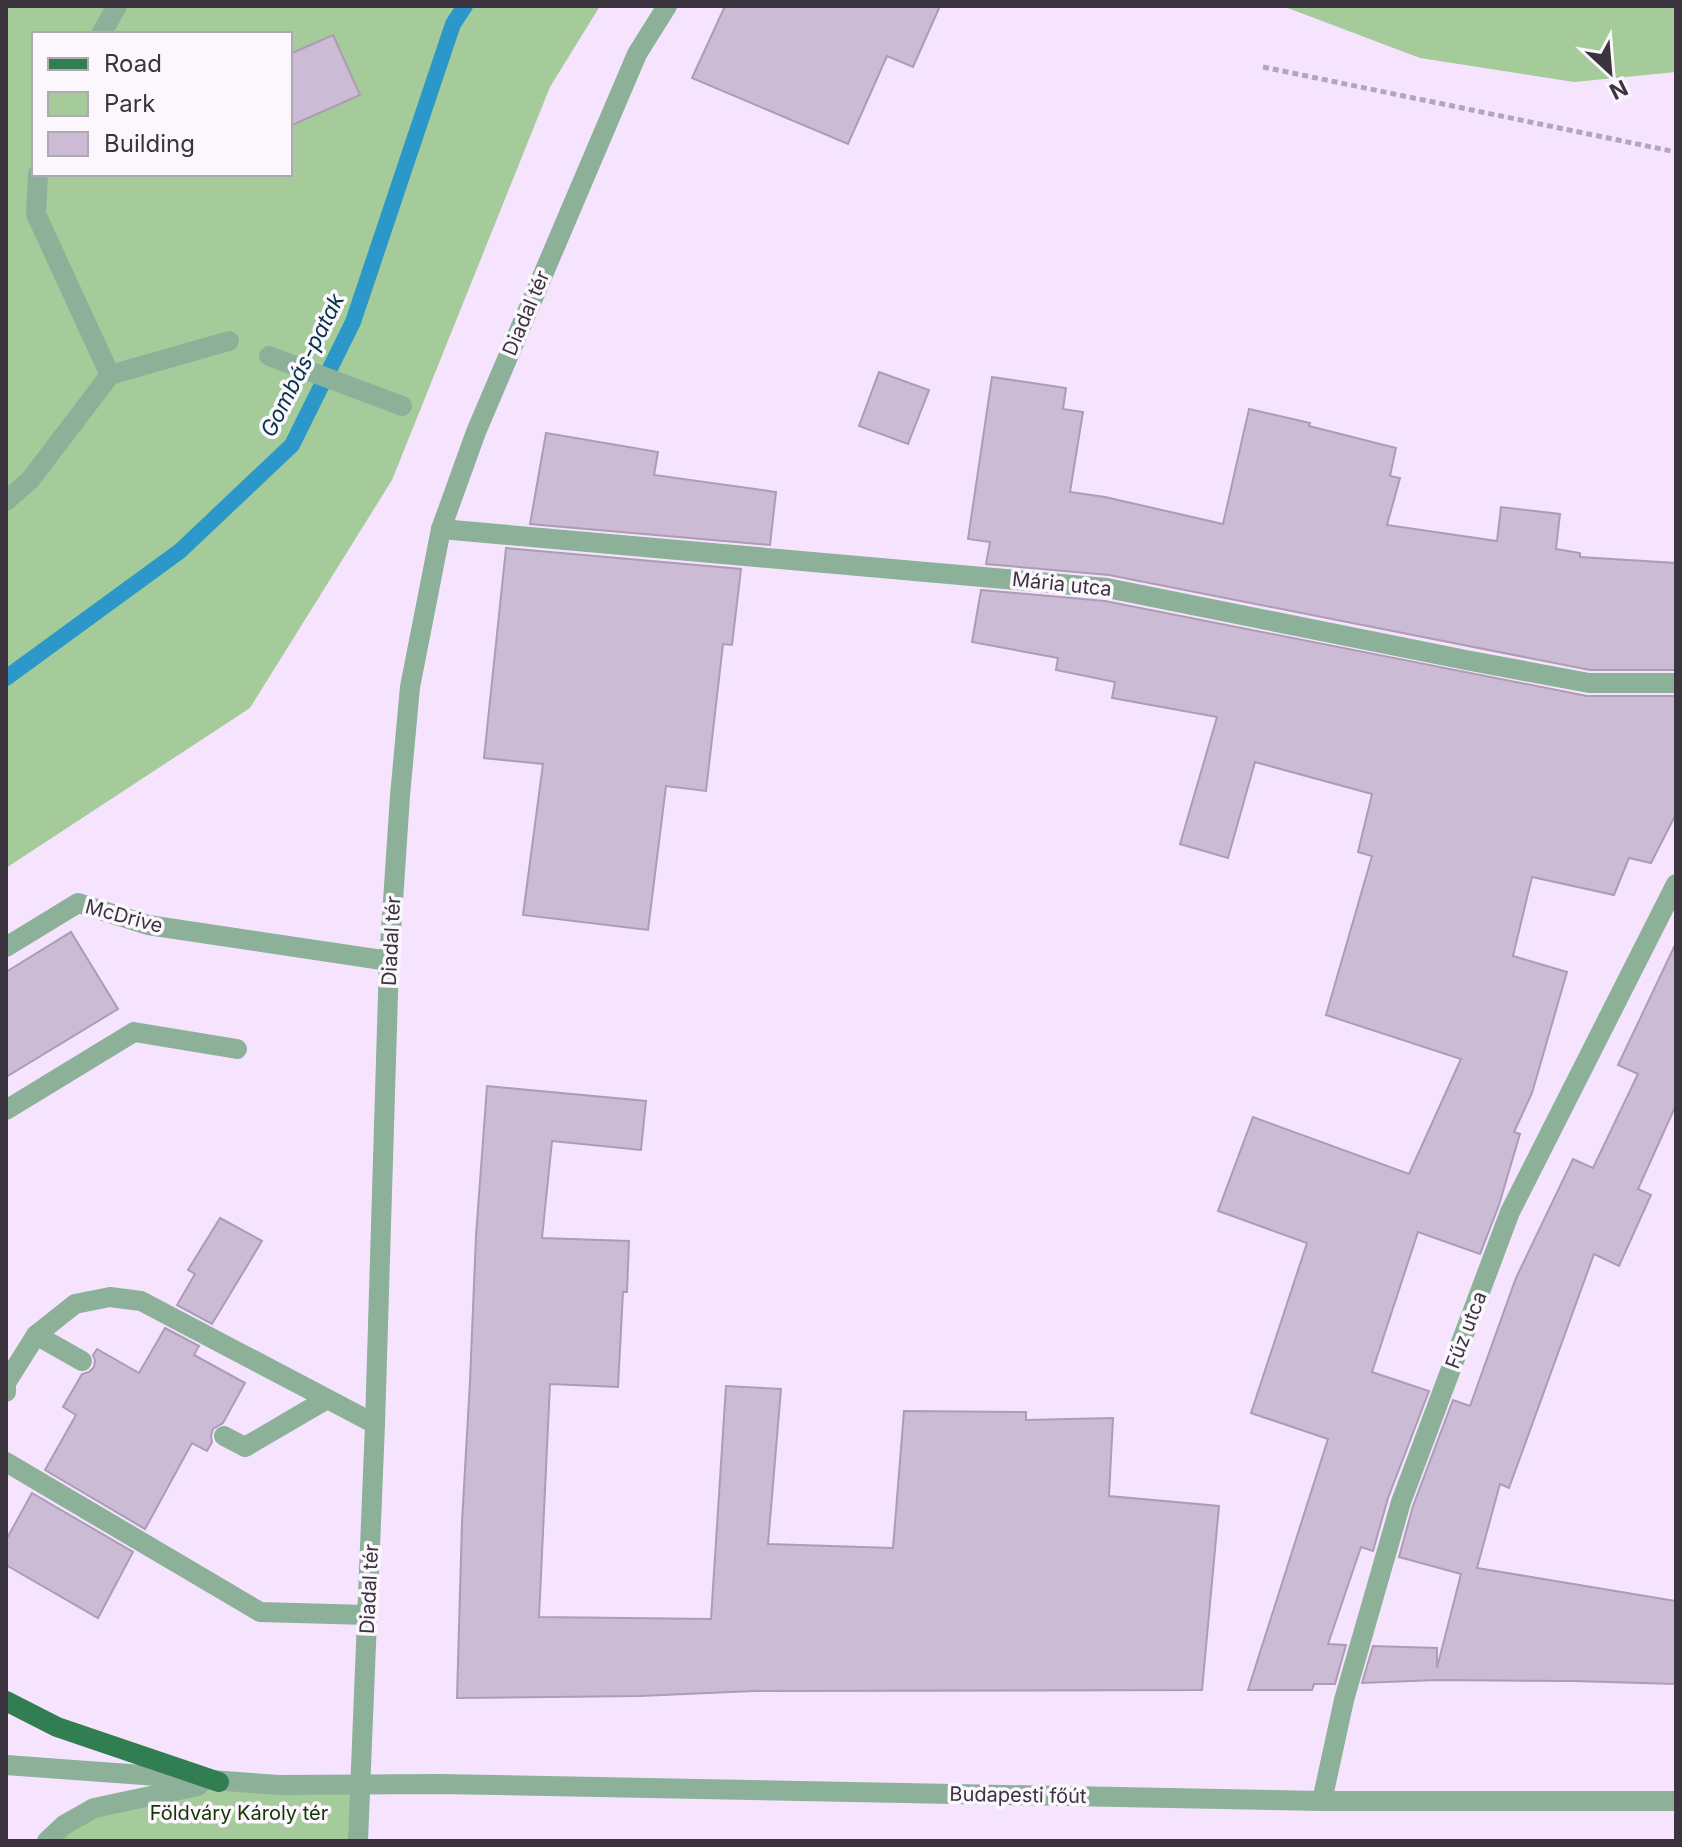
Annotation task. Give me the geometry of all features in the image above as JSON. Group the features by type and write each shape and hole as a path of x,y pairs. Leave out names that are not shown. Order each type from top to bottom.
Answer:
{"main road":[{"path":"6,1701 57,1727 219,1782"}],"street":[{"path":"102,32 117,6"},
{"name":"Diadal tér","path":"361,1785 389,961 410,687 441,529 481,418 630,68 667,6"},
{"path":"38,176 36,214 110,375"},
{"path":"6,501 30,480 110,375 229,341"},
{"path":"269,356 402,406"},
{"name":"Mária utca","path":"441,529 1107,588 1589,683 1676,683"},
{"name":"Fűz utca","path":"1322,1801 1344,1700 1401,1502 1510,1212 1676,884"},
{"name":"McDrive","path":"6,947 78,903 148,925 389,961"},
{"path":"6,1110 134,1032 237,1049"},
{"path":"6,1392 6,1383 36,1335 75,1304 110,1297 141,1301 375,1424"},
{"path":"36,1335 82,1361"},
{"path":"224,1436 245,1447 327,1399"},
{"path":"6,1462 260,1612 368,1615"},
{"path":"6,1765 219,1782 361,1785 358,1841"},
{"path":"47,1841 64,1825 94,1808 219,1782"},
{"name":"Budapesti főút","path":"361,1785 455,1784 1322,1801 1676,1801"}],"path":[{"path":"1263,67 1676,152"}],"green space":[{"path":"6,6 600,6 550,87 392,480 250,708 6,868"},
{"path":"1286,6 1676,6 1676,72 1574,82 1420,58"},
{"name":"Földváry Károly tér","path":"219,1782 361,1785 358,1841 47,1841 64,1825"}],"building":[{"path":"725,6 940,6 913,67 887,56 848,144 692,78"},
{"path":"333,35 360,95 292,125 292,53"},
{"path":"879,372 929,390 908,444 859,426"},
{"path":"992,377 1066,388 1063,409 1083,412 1070,492 1223,524 1249,409 1396,448 1390,476 1400,478 1387,525 1497,541 1501,507 1560,514 1556,549 1580,553 1580,557 1676,563 1676,670 1590,670 1109,575 986,564 990,542 968,539"},
{"path":"546,433 658,452 654,475 776,492 770,545 530,524"},
{"path":"506,548 741,569 732,645 723,644 706,791 666,786 648,930 523,915 543,764 484,758"},
{"path":"981,590 1105,601 1587,696 1676,696 1676,814 1651,863 1629,858 1614,895 1532,877 1513,956 1567,972 1532,1093 1514,1132 1520,1134 1499,1205 1480,1254 1418,1232 1372,1372 1429,1391 1388,1498 1373,1551 1361,1547 1328,1644 1346,1645 1335,1684 1314,1684 1312,1690 1248,1690 1328,1439 1251,1413 1307,1243 1218,1211 1253,1117 1409,1174 1461,1059 1326,1015 1372,856 1358,852 1372,794 1255,762 1228,858 1180,844 1217,717 1112,698 1115,682 1056,670 1058,658 972,642"},
{"path":"71,932 118,1009 6,1077 6,972"},
{"path":"1676,943 1676,1105 1638,1189 1651,1195 1619,1266 1594,1254 1509,1488 1500,1484 1477,1568 1676,1601 1676,1684 1437,1680 1362,1683 1373,1646 1437,1648 1437,1668 1461,1574 1399,1557 1413,1506 1453,1400 1470,1406 1516,1278 1573,1159 1593,1168 1638,1074 1618,1065"},
{"path":"487,1086 646,1101 641,1150 552,1141 542,1238 629,1241 618,1387 550,1384 539,1617 711,1619 726,1386 781,1389 768,1544 893,1548 904,1411 1026,1412 1026,1420 1113,1418 1109,1496 1219,1506 1202,1690 754,1691 457,1698 476,1236"},
{"path":"220,1218 262,1241 212,1324 177,1305 195,1274 188,1270"},
{"path":"165,1328 199,1346 194,1355 245,1383 223,1423 213,1429 212,1442 207,1451 192,1443 145,1529 45,1470 76,1415 63,1407 82,1374 94,1367 93,1355 97,1349 139,1373"},
{"path":"32,1493 133,1552 98,1618 6,1565 6,1540"}],"waterway":[{"name":"Gombás-patak","path":"6,678 180,551 292,445 353,322 453,24 465,6"}]}
